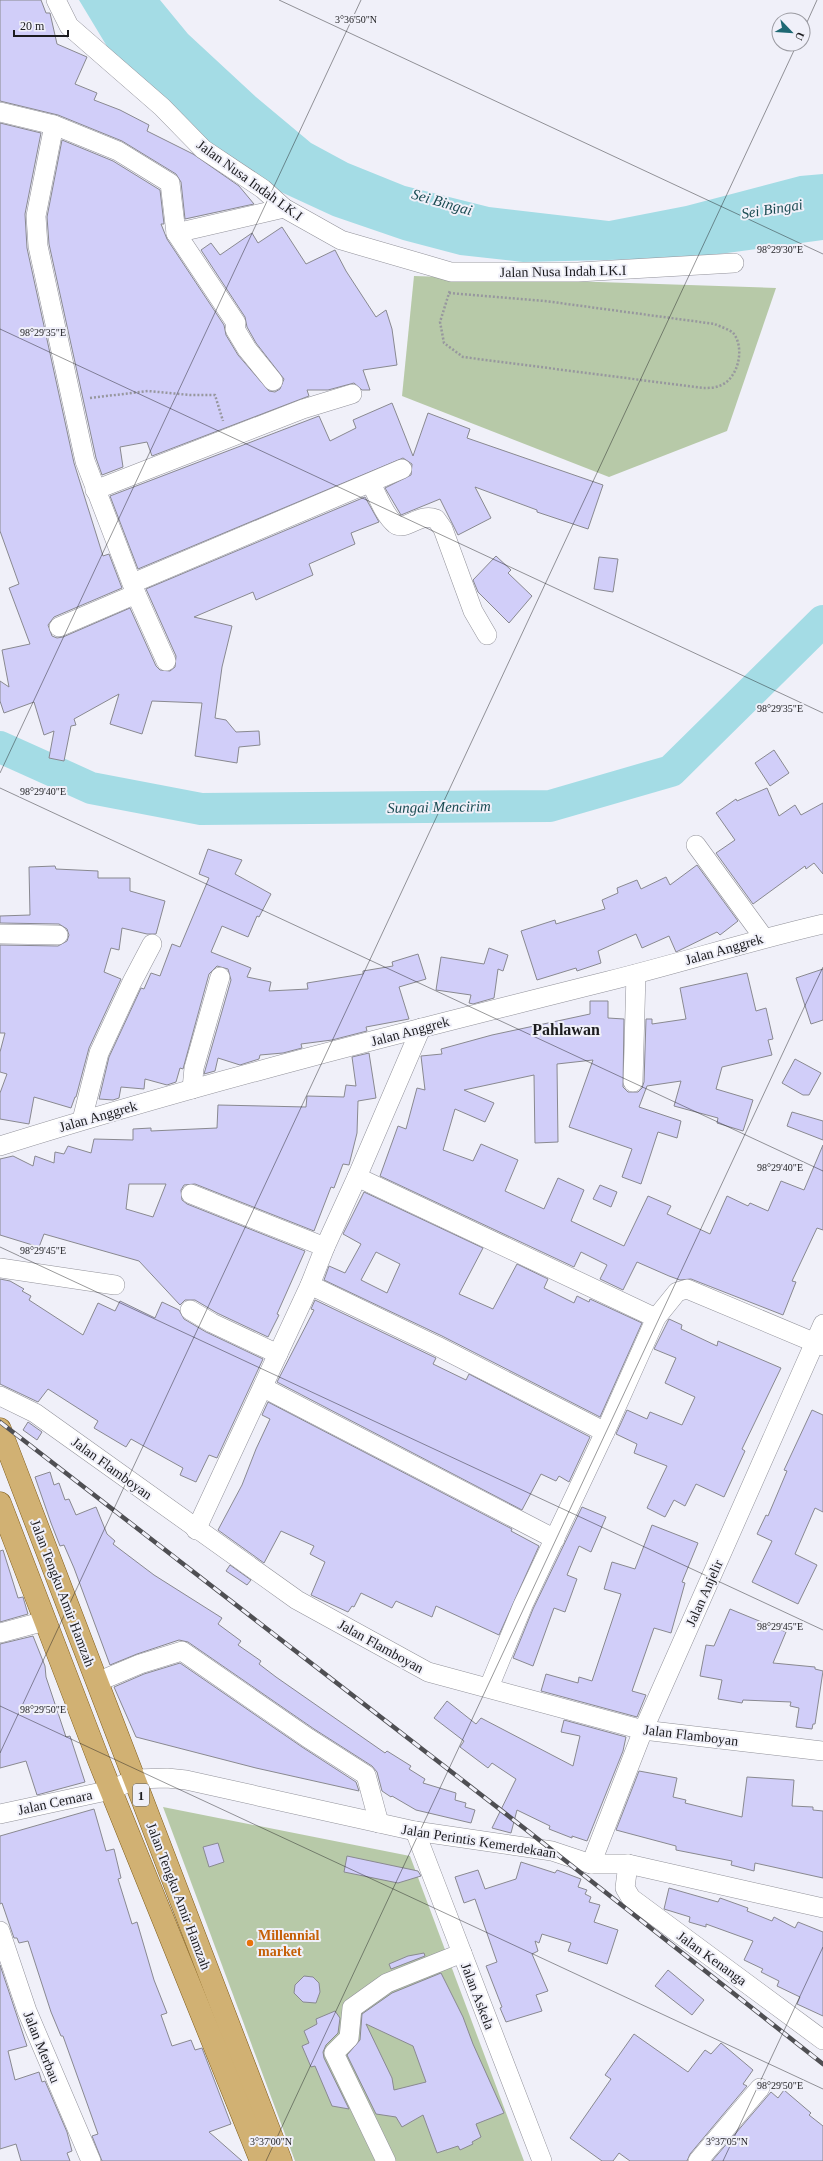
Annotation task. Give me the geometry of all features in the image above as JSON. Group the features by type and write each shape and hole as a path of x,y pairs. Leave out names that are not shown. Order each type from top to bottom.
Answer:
{"main road":[{"name":"Jalan Tengku Amir Hamzah","path":"0,1429 281,2161"},
{"name":"Jalan Tengku Amir Hamzah","path":"0,1503 111,1790 262,2161"}],"street":[{"name":"Jalan Nusa Indah LK.I","path":"56,0 70,26 162,107 203,149 263,189 284,208 340,240 451,272 578,272 734,263"},
{"path":"0,112 54,125 118,152 170,183 176,233 236,323 235,329 247,349 273,381"},
{"path":"54,125 36,216 38,246 43,275 85,461 134,588 166,661"},
{"path":"176,233 284,208"},
{"path":"95,490 228,437 303,409 352,394"},
{"path":"59,627 134,588 402,469"},
{"path":"371,484 391,520 399,526 404,526 424,516 436,519 443,530 473,611 487,635"},
{"path":"696,845 764,938"},
{"name":"Jalan Anggrek","path":"0,1146 82,1120 192,1089 421,1028 636,974 764,938 823,924"},
{"path":"0,934 58,935"},
{"path":"82,1120 99,1053 132,982 152,944"},
{"path":"633,1082 636,974"},
{"path":"192,1089 194,1068 201,1039 220,976"},
{"path":"196,1530 264,1388 310,1285 324,1247 357,1177 421,1028"},
{"path":"357,1177 656,1318"},
{"path":"191,1194 324,1247"},
{"path":"0,1268 115,1285"},
{"path":"310,1285 437,1346 605,1432"},
{"path":"489,1688 523,1605 605,1432 656,1318 677,1292 687,1289 819,1344"},
{"path":"190,1310 239,1337 278,1354"},
{"name":"Jalan Anjelir","path":"591,1864 643,1730 819,1344 823,1324"},
{"path":"264,1388 555,1539"},
{"name":"Jalan Flamboyan","path":"0,1396 35,1413 123,1475 196,1530 296,1600 428,1672 643,1730 823,1751"},
{"path":"0,1633 45,1622"},
{"path":"97,1682 140,1664 182,1651 308,1738 366,1775 379,1824"},
{"name":"Jalan Perintis Kemerdekaan","path":"135,1779 167,1778 186,1780 379,1824 415,1831 552,1851 591,1864 628,1864 823,1908"},
{"name":"Jalan Cemara","path":"0,1814 111,1790 135,1779"},
{"name":"Jalan Askela","path":"415,1831 542,2161"},
{"name":"Jalan Kenanga","path":"628,1864 625,1888 631,1898 823,2040"},
{"name":"Jalan Merbau","path":"0,1930 27,2011 91,2161"},
{"path":"386,2161 334,2053 349,2038 352,2008 387,1983 462,1954"},
{"path":"698,2161 760,2088"}],"path":[{"path":"449,293 546,301 715,324 733,332 739,344 738,361 732,377 720,386 704,388 463,357 444,343 440,322 449,293 451,272"},
{"path":"72,401 148,391 190,395 215,395 228,437"}],"green space":[{"path":"414,276 776,288 727,431 609,477 402,396"},
{"path":"163,1807 410,1856 524,2161 295,2161"}],"water":[{"name":"Sei Bingai","path":"79,0 160,0 188,34 256,97 311,143 348,163 405,186 489,207 609,221 686,206 800,176 823,174 823,240 690,258 523,262 460,255 403,240 333,216 281,192 223,153 168,111 111,53"}],"building":[{"path":"0,0 41,0 46,13 50,13 57,44 87,57 75,84 97,93 94,100 120,110 149,125 147,131 193,154 239,186 254,204 185,219 181,182 176,174 122,141 58,115 0,101"},
{"path":"0,123 41,133 25,214 27,248 74,463 103,556 109,554 122,588 54,617 48,625 52,636 57,638 63,637 130,608 156,666 160,670 170,671 175,667 176,656 146,589 365,497 379,522 351,533 355,544 309,564 313,575 256,600 253,592 194,617 232,626 222,667 215,718 226,720 236,732 259,731 260,745 239,747 237,763 195,756 202,703 152,701 142,734 110,724 119,694 74,719 76,725 71,726 64,761 49,758 54,731 44,735 34,702 4,713 0,701 0,681 9,687 2,650 30,644 9,588 19,584 0,531"},
{"path":"62,140 113,161 160,190 164,224 161,224 167,239 224,325 226,335 238,355 269,391 275,392 280,389 284,379 256,343 247,327 245,317 201,250 211,243 220,255 252,233 258,243 282,227 306,264 335,250 346,271 376,317 386,310 392,329 397,365 363,370 370,390 362,390 354,383 328,390 307,390 309,396 152,456 147,442 120,447 123,467 102,475 96,458 49,244 47,217"},
{"path":"392,403 413,456 428,413 470,429 467,438 603,485 588,529 537,512 537,510 475,487 491,518 458,535 440,499 401,515 385,488 411,475 412,464 403,458 138,569 110,496 319,416 330,441 356,428 353,420"},
{"path":"496,556 511,570 508,573 532,596 509,623 478,592 473,580"},
{"path":"599,557 618,559 613,592 594,589"},
{"path":"774,750 789,773 770,786 755,763"},
{"path":"767,788 779,816 795,805 801,815 823,803 823,874 814,863 806,869 805,866 753,904 716,853 735,840 716,813 736,799 737,801"},
{"path":"208,849 242,860 235,874 271,894 259,917 257,916 248,937 222,926 211,952 251,968 247,977 271,982 269,991 308,989 307,983 363,974 363,971 393,966 392,962 418,954 426,979 399,987 409,1019 366,1027 367,1031 332,1040 301,1044 302,1048 283,1053 260,1055 259,1059 240,1065 218,1058 215,1071 204,1074 231,980 228,969 217,966 209,974 183,1069 180,1068 176,1082 167,1085 145,1079 144,1089 121,1087 119,1098 113,1100 99,1099 109,1057 141,988 144,989 151,973 160,976 172,944 180,947 209,878 199,874"},
{"path":"697,865 738,921 720,935 717,932 676,952 669,936 642,948 636,934 598,951 601,963 577,971 576,968 537,980 521,931 555,920 556,924 605,909 602,900 618,893 617,888 637,880 641,889 666,877 670,885"},
{"path":"55,866 56,869 98,871 98,878 130,878 130,891 165,901 156,934 147,934 122,928 119,950 111,948 104,972 121,979 89,1048 76,1097 71,1108 34,1097 29,1124 0,1119 0,1093 7,1074 0,1072 0,1052 5,1033 0,1033 0,945 58,946 67,941 69,935 67,929 59,924 0,923 0,916 30,915 29,867"},
{"path":"489,948 508,955 503,971 498,969 494,998 473,1004 469,1003 471,995 436,990 441,957 484,964"},
{"path":"823,969 823,1020 811,1024 796,978"},
{"path":"747,973 756,1011 766,1008 773,1039 768,1040 772,1055 722,1067 716,1089 753,1100 743,1131 717,1123 718,1118 674,1106 681,1081 647,1086 639,1107 681,1121 677,1138 658,1132 641,1184 622,1177 632,1149 569,1127 593,1060 557,1064 558,1142 535,1143 534,1075 464,1090 494,1103 485,1122 455,1109 443,1150 473,1161 481,1144 518,1160 505,1191 544,1209 558,1178 584,1190 571,1221 624,1246 648,1196 671,1206 667,1214 710,1234 727,1196 748,1206 750,1203 768,1211 781,1181 804,1190 823,1145 823,1230 817,1228 792,1281 796,1282 783,1315 691,1279 680,1280 637,1262 623,1290 600,1279 607,1265 581,1252 574,1267 380,1176 398,1126 406,1129 417,1088 425,1090 421,1056 442,1054 441,1049 492,1035 590,1014 590,1001 608,1001 608,1018 624,1019 623,1087 628,1092 638,1092 642,1088 644,1082 646,1019 652,1019 652,1024 686,1019 680,988"},
{"path":"369,1053 376,1098 358,1101 357,1133 349,1165 343,1164 334,1188 331,1187 314,1231 195,1184 184,1185 181,1190 182,1200 187,1204 305,1251 277,1314 279,1315 268,1337 217,1313 195,1300 185,1300 180,1305 139,1261 44,1234 39,1247 0,1235 0,1159 13,1156 33,1166 35,1156 54,1163 55,1152 64,1154 68,1146 91,1153 94,1139 133,1140 133,1129 151,1128 151,1131 217,1128 218,1105 306,1107 307,1096 344,1097 346,1085 356,1086 352,1057","holes":["129,1184 166,1184 153,1217 126,1209"]},
{"path":"795,1059 821,1073 809,1095 803,1095 782,1083"},
{"path":"792,1112 823,1121 823,1140 787,1126"},
{"path":"600,1185 617,1192 611,1207 593,1199"},
{"path":"364,1192 483,1248 459,1294 493,1309 517,1264 548,1279 544,1288 574,1303 577,1296 589,1302 590,1299 642,1323 600,1417 442,1336 324,1280 329,1266 345,1273 361,1244 343,1234","holes":["376,1252 400,1264 387,1293 361,1280"]},
{"path":"0,1279 10,1281 24,1289 22,1291 31,1296 29,1300 83,1335 98,1303 115,1311 120,1301 155,1318 162,1302 179,1310 184,1319 206,1332 263,1359 217,1458 209,1455 196,1482 180,1475 183,1468 131,1439 126,1447 94,1428 98,1421 48,1389 38,1402 0,1384"},
{"path":"315,1300 436,1358 433,1364 466,1380 469,1374 590,1437 569,1482 559,1476 556,1481 541,1474 522,1510 277,1382 314,1310 311,1309"},
{"path":"669,1319 682,1325 681,1329 717,1346 718,1341 781,1368 742,1449 745,1451 724,1497 696,1484 685,1506 674,1500 665,1517 647,1508 667,1466 634,1453 637,1444 616,1434 627,1410 647,1419 650,1412 682,1425 695,1397 665,1383 676,1358 654,1349"},
{"path":"268,1402 512,1529 511,1531 539,1546 499,1635 436,1606 432,1617 396,1601 392,1608 361,1593 354,1607 352,1606 348,1612 311,1595 325,1562 310,1554 314,1546 281,1531 264,1563 218,1530 242,1485 270,1419 262,1415"},
{"path":"812,1410 823,1415 823,1512 815,1508 795,1554 817,1565 798,1604 752,1582 772,1541 757,1534 766,1515 768,1516 787,1471 784,1470"},
{"path":"28,1422 42,1432 37,1440 23,1430"},
{"path":"50,1472 54,1485 59,1483 65,1500 69,1499 76,1515 96,1507 107,1534 115,1541 113,1544 154,1575 222,1618 218,1624 241,1641 238,1645 261,1661 259,1664 276,1677 385,1753 387,1751 411,1766 409,1769 425,1779 423,1783 456,1793 455,1800 466,1803 465,1807 475,1810 471,1823 416,1810 392,1796 391,1797 382,1791 377,1772 372,1766 314,1729 188,1642 179,1640 110,1665 74,1568 64,1545 60,1546 35,1477"},
{"path":"582,1507 606,1517 591,1552 579,1546 567,1575 577,1579 565,1612 554,1608 533,1666 513,1658 533,1609"},
{"path":"652,1525 698,1543 682,1582 685,1583 671,1633 654,1628 632,1691 646,1695 637,1717 541,1691 546,1674 578,1683 579,1677 592,1681 621,1594 604,1589 612,1562 635,1569"},
{"path":"3,1550 18,1598 23,1597 28,1614 0,1622 0,1551"},
{"path":"230,1565 251,1580 247,1585 226,1571"},
{"path":"730,1609 786,1632 773,1663 815,1667 815,1669 823,1671 815,1724 813,1724 812,1729 796,1727 799,1708 790,1706 791,1702 743,1700 742,1703 718,1699 722,1680 700,1676 706,1645 714,1646"},
{"path":"33,1636 45,1666 46,1677 66,1737 70,1736 85,1782 37,1795 26,1761 0,1768 0,1644"},
{"path":"180,1663 302,1747 356,1782 359,1791 256,1768 136,1737 114,1687 144,1674"},
{"path":"447,1701 476,1724 481,1718 573,1766 580,1736 561,1732 564,1720 626,1737 623,1751 587,1841 572,1836 572,1838 549,1829 550,1826 517,1810 511,1833 492,1828 516,1779 492,1763 488,1768 460,1747 464,1741 434,1718"},
{"path":"639,1771 677,1778 673,1797 686,1800 685,1803 742,1817 747,1777 794,1780 792,1806 813,1807 813,1810 823,1811 823,1878 755,1863 754,1871 731,1865 732,1861 676,1850 676,1846 616,1830"},
{"path":"94,1809 106,1851 114,1849 121,1878 118,1879 132,1924 137,1922 154,1980 167,2013 161,2015 172,2046 191,2040 195,2050 202,2048 231,2124 209,2132 242,2161 102,2161 92,2136 98,2134 63,2036 61,2036 51,2012 28,1941 19,1943 17,1938 14,1938 2,1903 0,1904 0,1836"},
{"path":"218,1843 224,1862 209,1867 203,1847"},
{"path":"347,1856 418,1871 421,1876 398,1883 344,1872"},
{"path":"521,1862 555,1873 557,1870 581,1879 578,1887 587,1890 585,1894 591,1897 589,1902 600,1905 594,1922 618,1930 607,1964 568,1951 571,1943 542,1934 539,1943 535,1941 538,1951 532,1954 548,1991 536,1995 542,2011 506,2022 500,2008 502,2007 486,1966 497,1962 475,1899 464,1903 455,1877 478,1870 485,1889 516,1879"},
{"path":"669,1888 718,1902 720,1898 748,1908 747,1911 772,1921 774,1917 795,1928 798,1922 823,1932 823,2016 797,2004 800,1997 777,1986 779,1981 761,1972 763,1969 744,1960 753,1941 706,1924 706,1927 689,1922 690,1917 664,1909"},
{"path":"424,1953 425,1956 391,1969 389,1964 408,1956"},
{"path":"0,1965 27,2046 8,2051 15,2080 39,2072 42,2082 45,2081 67,2132 72,2151 67,2153 70,2161 21,2161 16,2144 0,2149"},
{"path":"668,1970 704,2000 692,2015 655,1986"},
{"path":"441,1973 463,2017 473,2044 504,2113 476,2124 481,2137 472,2142 473,2144 460,2150 458,2146 437,2153 423,2115 402,2127 396,2117 376,2114 347,2055 360,2040 362,2014 392,1993","holes":["366,2024 413,2046 426,2082 394,2090 392,2078"]},
{"path":"304,1976 313,1977 319,1983 320,1992 316,2003 303,2002 294,1993 295,1985"},
{"path":"335,2011 340,2018 338,2033 326,2045 323,2052 324,2058 349,2109 332,2106 315,2066 311,2067 302,2046 309,2043 304,2031 317,2024 316,2019"},
{"path":"634,2034 688,2072 705,2050 711,2054 721,2043 753,2070 743,2084 747,2086 690,2154 687,2161 630,2161 619,2153 613,2161 602,2161 570,2138 611,2079 605,2075"},
{"path":"784,2090 811,2113 809,2115 823,2126 823,2161 712,2161 771,2092 778,2098"}],"waterway":[{"name":"Sungai Mencirim","path":"0,747 91,788 201,809 550,806 671,771 823,621"}],"railway":[{"path":"0,1422 524,1828 823,2064"}],"place":[{"name":"Millennial market","path":"250,1943"}],"district":[{"name":"Pahlawan","path":"566,1029"}]}
